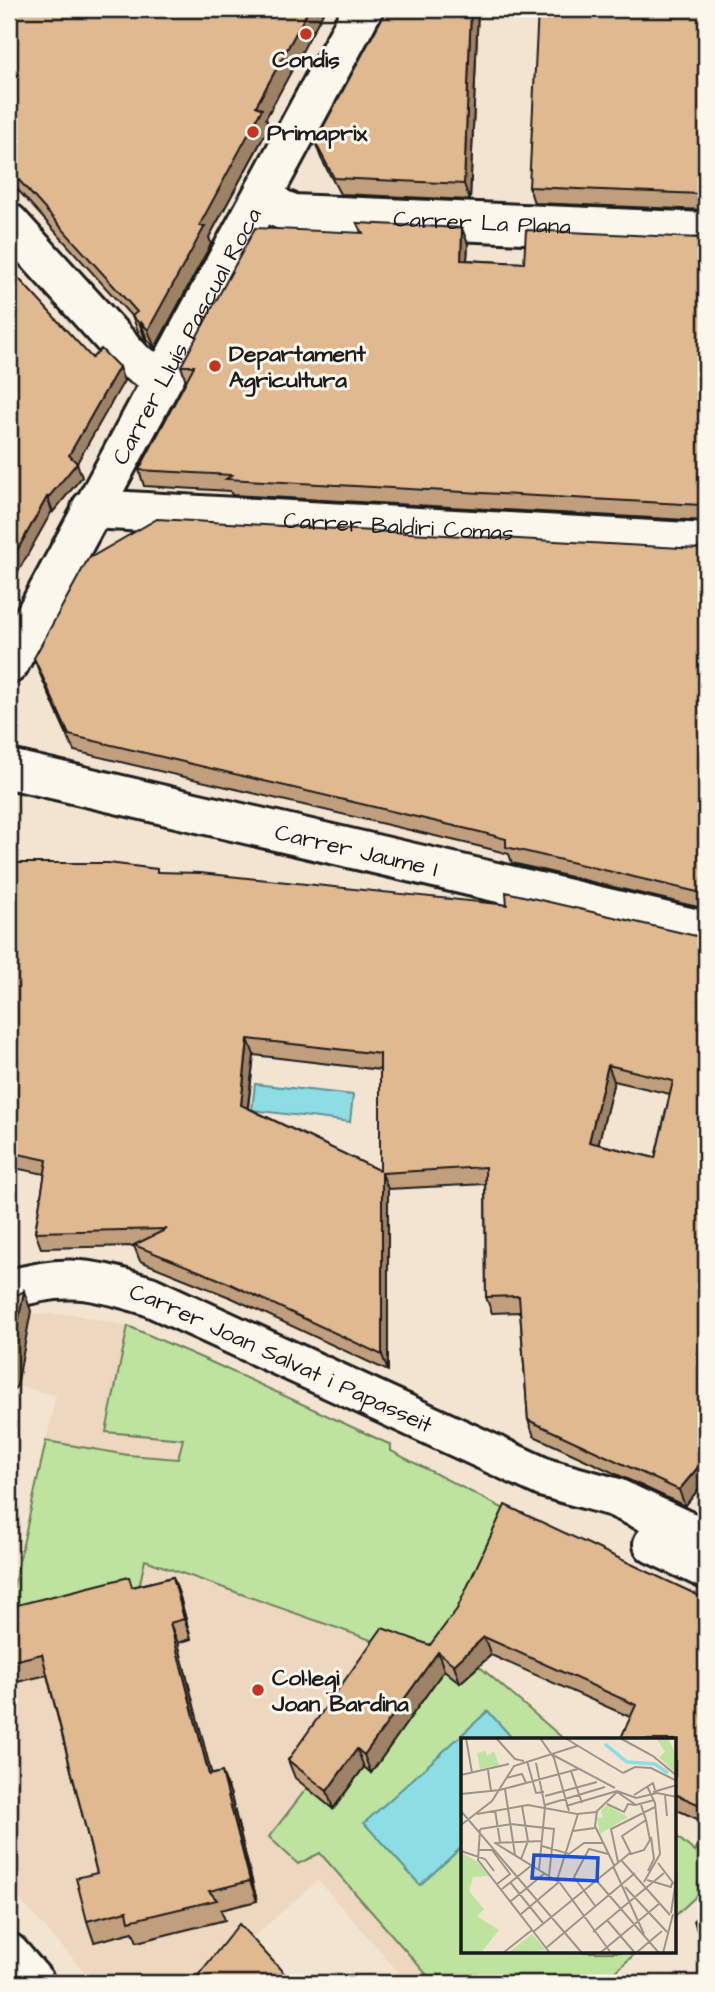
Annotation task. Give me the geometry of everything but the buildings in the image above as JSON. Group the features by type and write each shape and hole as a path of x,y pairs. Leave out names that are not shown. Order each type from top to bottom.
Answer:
{"street":[{"name":"Carrer Lluís Pascual Roca","path":"9,664 363,9"},
{"name":"Carrer La Plana","path":"264,193 278,208 293,214 706,232"},
{"path":"9,223 135,362 149,370 165,371"},
{"name":"Carrer Baldiri Comas","path":"91,509 706,543"},
{"name":"Carrer Jaume I","path":"9,769 706,931"},
{"name":"Carrer Joan Salvat i Papasseit","path":"9,1290 37,1280 69,1278 106,1283 149,1296 545,1478 614,1497 706,1539"},
{"name":"Carrer Joan Salvat i Papasseit","path":"545,1478 603,1520 706,1569"},
{"path":"9,1953 33,1983"}],"shaded area":[{"name":"Col·legi Joan Bardina","path":"30,1314 73,1314 128,1326 107,1432 200,1441 452,1643 563,1738 461,1738 461,1954 635,1954 603,1983 408,1983 318,1880 246,1943 213,1983 95,1983 9,1888 9,1607 56,1395 17,1386"}],"green space":[{"path":"128,1326 391,1445 391,1451 516,1515 452,1643 563,1738 461,1738 461,1954 635,1954 603,1983 434,1983 320,1853 298,1864 269,1837 307,1788 334,1809 436,1663 145,1560 137,1597 9,1607 46,1441 128,1455 178,1459 183,1439 106,1432"},
{"path":"706,1828 706,1887 676,1915 676,1836 695,1852"}],"water":[{"path":"255,1084 353,1095 350,1122 252,1110"},
{"path":"488,1711 512,1738 461,1738 461,1848 420,1885 364,1823"}],"place":[{"name":"Condis","path":"306,34"},
{"name":"Primaprix","path":"253,132"},
{"name":"Departament Agricultura","path":"215,366"},
{"name":"Col·legi Joan Bardina","path":"258,1690"}]}
